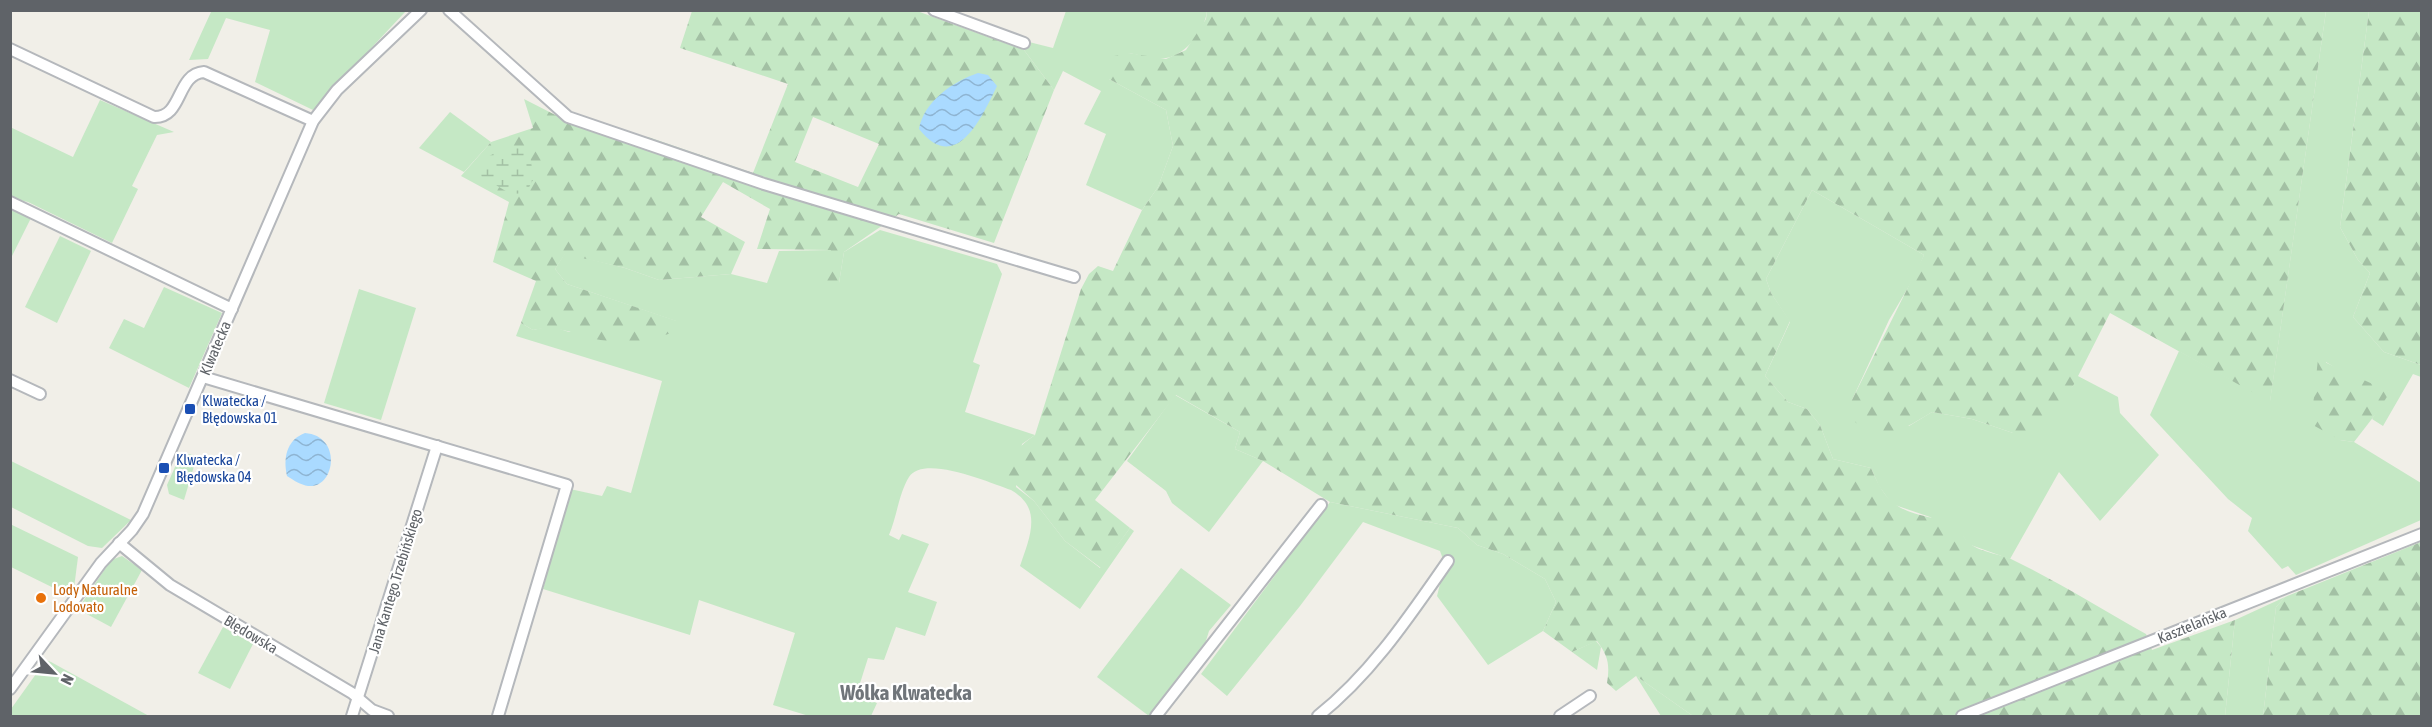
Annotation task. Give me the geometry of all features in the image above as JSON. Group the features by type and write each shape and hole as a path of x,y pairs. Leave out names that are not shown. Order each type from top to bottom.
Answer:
{"street":[{"name":"Klwatecka","path":"10,689 101,562 143,514 314,121 337,90 421,10"},
{"path":"449,10 568,117 764,184 1074,277"},
{"path":"934,10 1024,43"},
{"path":"10,49 154,117 164,117 170,113 187,81 192,76 204,72 314,121"},
{"path":"10,202 232,309"},
{"path":"203,377 567,485 498,717"},
{"path":"10,380 40,394"},
{"name":"Jana Kantego Trzebińskiego","path":"352,717 437,446"},
{"path":"1156,717 1321,505"},
{"name":"Kasztelańska","path":"1962,717 2421,534"},
{"name":"Błędowska","path":"119,543 170,585 358,698 372,710 388,717"},
{"path":"1318,717 1347,692 1374,662 1448,561"},
{"path":"1560,717 1590,696"}],"green space":[{"path":"206,11 406,11 313,110 255,82 270,30 226,18 208,59 189,60 211,12"},
{"path":"692,11 917,11 1024,50 1054,90 994,243 899,214 844,252 839,283 823,283 831,250 757,249 770,209 723,182 701,217 745,242 731,274 659,280 625,268 565,254 555,269 567,284 677,321 671,333 647,340 622,342 606,341 561,330 533,330 521,323 536,281 493,262 509,202 461,176 491,142 533,128 524,99 575,125 645,145 648,137 753,173 788,84 680,48","holes":["813,117 879,144 858,187 795,162"]},
{"path":"1066,11 1207,11 1203,26 1181,52 1162,58 1129,53 1109,79 1166,110 1173,146 1158,187 1142,210 1086,185 1106,134 1084,124 1101,91 1063,71 1054,90 1024,50 1029,42 1053,48"},
{"path":"1207,11 2326,11 2270,402 2110,313 2073,386 2031,436 2013,433 1972,419 1932,412 1900,430 1890,433 1870,431 1849,416 1852,400 1924,255 1812,190 1766,279 1771,293 1790,321 1765,376 1788,402 1807,409 1820,425 1833,459 1871,468 1887,497 1901,508 1956,525 1974,547 2011,559 2146,634 2152,650 2235,620 2225,716 1693,716 1636,676 1616,691 1607,683 1607,660 1597,641 1572,652 1543,631 1556,602 1545,579 1503,554 1477,545 1458,528 1330,502 1263,461 1235,449 1240,432 1176,395 1095,500 1130,528 1101,568 1065,541 1034,501 1006,476 1016,452 1035,435 1081,289 1089,274 1098,266 1113,271 1142,210 1158,187 1173,146 1166,110 1109,79 1104,58 1129,53 1166,59 1186,50 1206,19"},
{"path":"2326,11 2369,11 2340,227 2358,260 2370,273 2353,317 2384,352 2421,365 2421,377 2413,374 2383,426 2372,419 2389,392 2345,374 2326,362 2340,440 2354,442 2421,483 2421,520 2296,575 2288,566 2282,569 2248,531 2252,518 2228,499 2150,415 2179,351 2270,401"},
{"path":"2369,11 2421,11 2421,365 2384,352 2353,317 2370,273 2358,260 2340,227"},
{"path":"100,100 174,132 157,135 132,186 138,189 112,243 28,202 11,198 10,127 73,157"},
{"path":"450,112 491,142 464,172 419,148"},
{"path":"518,146 530,157 534,178 526,193 511,194 477,174 488,157 499,151"},
{"path":"1812,190 1924,255 1916,274 1889,320 1852,400 1909,426 1932,412 1972,419 2013,433 2073,386 2076,375 2118,397 2120,413 2159,455 2100,521 2059,472 2010,559 1968,544 1963,536 1930,517 1892,504 1879,486 1871,468 1833,459 1820,425 1807,409 1788,402 1765,376 1790,322 1771,293 1766,279"},
{"path":"11,210 32,216 11,258"},
{"path":"880,230 997,264 1002,274 973,362 980,365 965,412 1035,435 1022,444 1016,487 1034,501 1065,541 1100,568 1130,528 1134,531 1080,609 1020,566 1031,524 1031,514 1021,497 1011,490 958,472 928,468 917,471 909,477 889,535 899,540 902,534 929,544 908,592 937,602 925,636 896,627 884,660 868,658 856,696 877,703 871,716 809,716 773,705 795,633 699,600 690,635 543,589 570,489 602,496 607,486 631,493 662,381 516,336 521,323 533,330 551,326 569,332 676,321 567,284 555,269 565,253 625,268 659,280 731,274 767,283 779,251 832,250 839,283 844,252"},
{"path":"60,236 91,251 57,323 25,307"},
{"path":"164,287 222,313 189,388 109,348 124,319 144,328"},
{"path":"359,289 416,308 381,420 324,403"},
{"path":"2318,359 2390,392 2354,442 2340,440 2311,424"},
{"path":"1175,395 1240,432 1235,449 1263,461 1209,532 1172,503 1166,491 1127,461"},
{"path":"189,454 197,456 184,500 169,494 167,485 179,458"},
{"path":"11,461 131,520 102,548 88,546 11,507"},
{"path":"1330,502 1458,528 1477,545 1503,554 1545,579 1556,602 1543,631 1488,665 1437,596 1440,584 1433,573 1443,559 1440,551 1363,522 1300,606 1227,696 1201,674"},
{"path":"10,524 78,557 74,588 68,595 11,567"},
{"path":"2421,542 2421,716 2263,716 2276,607 2285,597"},
{"path":"122,556 142,570 111,627 83,612 80,606 111,560"},
{"path":"1181,568 1231,605 1209,631 1204,647 1153,716 1149,716 1097,677"},
{"path":"2285,597 2276,607 2263,716 2225,716 2235,620"},
{"path":"223,627 253,644 230,689 198,673"},
{"path":"1596,641 1601,647 1597,670 1572,652"},
{"path":"46,660 149,716 11,716 11,709"},
{"path":"1636,676 1693,716 1661,716"}],"water":[{"path":"978,73 988,75 997,86 975,126 956,144 945,146 932,142 919,129 927,110 950,87"},
{"path":"305,433 317,436 330,452 329,471 317,485 308,486 287,476 285,463 287,451 294,440"}],"place":[{"name":"Klwatecka / Błędowska 01","path":"190,409"},
{"name":"Klwatecka / Błędowska 04","path":"164,468"},
{"name":"Lody Naturalne Lodovato","path":"41,598"}],"district":[{"name":"Wólka Klwatecka","path":"906,692"}]}
